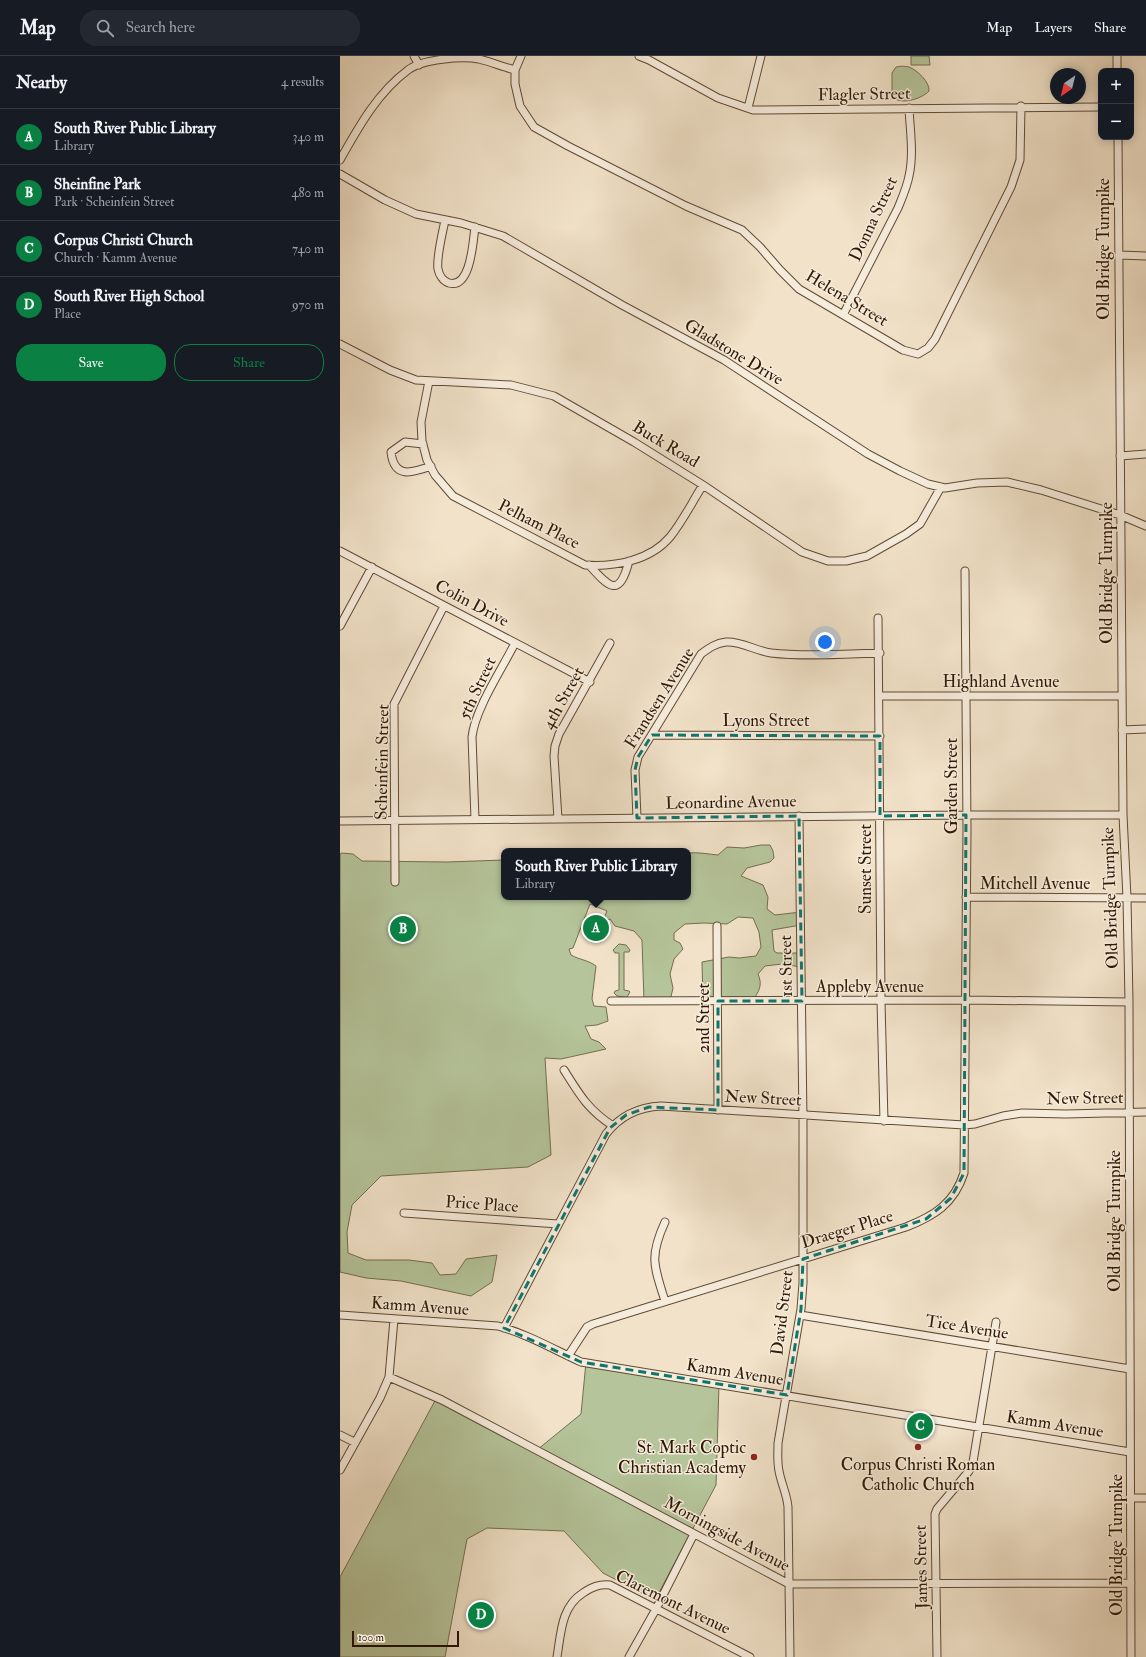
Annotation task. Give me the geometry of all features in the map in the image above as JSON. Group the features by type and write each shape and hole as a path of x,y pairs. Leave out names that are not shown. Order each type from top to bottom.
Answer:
{"street":[{"path":"414,56 419,65"},
{"name":"Helena Street","path":"521,56 515,70 515,84 520,106 534,127 686,206 742,230 799,289 904,350 918,354 928,348 935,339 1011,186 1020,160 1020,106"},
{"name":"Flagler Street","path":"639,56 718,98 753,110 1020,106 1098,107"},
{"path":"748,108 761,56"},
{"path":"1117,56 1117,68"},
{"path":"340,160 378,99 409,69 428,62 456,57 479,59 515,70"},
{"name":"Donna Street","path":"843,315 898,208 905,191 911,160 909,108"},
{"name":"Old Bridge Turnpike","path":"1118,140 1122,815 1127,898 1128,1002 1131,1657"},
{"name":"Gladstone Drive","path":"340,174 385,200 416,214 475,227 503,236 622,305 724,360 868,454 928,484 945,488 977,483 1007,482 1041,490 1120,515 1146,526"},
{"path":"445,220 437,268 443,280 450,283 457,283 462,280 465,275 471,255 475,227"},
{"path":"1118,255 1146,256"},
{"name":"Buck Road","path":"340,344 390,370 416,380 511,385 554,396 634,442 703,485 802,552 828,561 846,561 867,556 906,534 920,524 941,487"},
{"name":"Pelham Place","path":"429,381 421,422 423,444 435,475 453,496 559,552 585,564 605,566 629,561 651,553 670,538 703,485"},
{"path":"423,444 405,442 391,452 392,460 395,467 400,471 413,473 431,466"},
{"path":"1120,456 1146,454"},
{"name":"Colin Drive","path":"340,551 590,682"},
{"path":"589,565 604,582 608,585 615,586 621,583 625,577 629,561"},
{"path":"340,626 372,567"},
{"name":"Garden Street","path":"965,571 965,1000"},
{"name":"Scheinfein Street","path":"395,882 394,704 444,606"},
{"name":"Sunset Street","path":"878,618 880,653 881,1001 884,1121"},
{"name":"Frandsen Avenue","path":"637,818 635,770 638,757 701,654 711,646 726,642 740,644 770,653 880,653"},
{"name":"5th Street","path":"475,819 472,737 473,727 479,712 516,643"},
{"name":"4th Street","path":"558,819 554,756 555,746 559,734 590,682 610,643"},
{"name":"Highland Avenue","path":"880,696 1122,696"},
{"path":"1122,730 1146,729"},
{"name":"Lyons Street","path":"652,735 880,736"},
{"name":"Leonardine Avenue","path":"340,821 799,816 1122,815"},
{"name":"1st Street","path":"799,816 803,1115"},
{"name":"Mitchell Avenue","path":"966,897 1146,898"},
{"name":"2nd Street","path":"717,926 718,1110"},
{"name":"Appleby Avenue","path":"611,1001 965,1000 1128,1002"},
{"name":"Draeger Place","path":"568,1356 587,1328 593,1324 906,1227 926,1219 943,1207 958,1188 964,1173 965,1000"},
{"path":"564,1070 590,1108 599,1117 613,1126"},
{"name":"New Street","path":"504,1328 602,1141 613,1126 632,1112 649,1107 661,1106 964,1125 975,1124 1022,1113 1066,1114 1146,1112"},
{"name":"David Street","path":"790,1657 788,1507 787,1496 779,1471 778,1443 800,1315 803,1283 803,1115"},
{"name":"Price Place","path":"404,1213 558,1224"},
{"path":"665,1222 655,1249 655,1269 665,1301"},
{"name":"Tice Avenue","path":"800,1315 1130,1369"},
{"name":"Kamm Avenue","path":"340,1316 498,1326 519,1332 581,1362 1130,1452"},
{"path":"340,1470 354,1442 380,1398 389,1377 394,1319"},
{"name":"James Street","path":"937,1657 935,1514 937,1509 969,1470 973,1462 980,1427 996,1322"},
{"name":"Morningside Avenue","path":"389,1377 442,1400 789,1584 1131,1582"},
{"path":"340,1435 354,1442"},
{"path":"1130,1498 1146,1498"},
{"path":"629,1657 656,1609 694,1534"},
{"name":"Claremont Avenue","path":"557,1657 566,1611 578,1596 593,1586 602,1585 610,1585 750,1657"}],"highlighted area":[{"path":"652,735 880,736 880,816 966,815 964,1173 951,1198 926,1219 803,1259 801,1309 787,1395 581,1362 504,1328 610,1128 626,1115 649,1107 718,1110 718,1001 802,1001 799,816 637,818 635,770 638,757"}],"green space":[{"path":"911,56 929,56 930,65 911,65"},
{"path":"896,67 907,67 916,71 925,80 929,91 916,99 900,101 895,99 892,96 892,73"},
{"path":"770,845 773,851 774,858 770,862 747,868 741,876 763,885 768,897 767,909 775,915 801,912 801,925 772,930 774,951 777,953 800,953 801,967 782,964 765,966 758,974 760,988 752,1001 703,1001 702,962 729,957 739,958 756,956 761,947 759,932 753,918 738,917 727,924 685,924 674,933 674,940 680,943 683,949 674,959 670,974 673,988 670,1001 644,1001 642,940 634,931 615,926 610,919 608,920 604,918 607,911 590,904 573,948 569,949 571,955 590,962 596,966 592,999 594,1006 606,1007 608,1021 597,1025 585,1026 591,1039 599,1042 606,1049 561,1059 545,1058 551,1155 528,1167 381,1176 352,1205 347,1232 348,1253 366,1260 409,1260 432,1263 440,1275 456,1274 466,1259 497,1255 492,1282 471,1296 401,1281 366,1278 340,1272 341,853 353,854 362,861 447,862 501,860 501,900 691,900 691,853 718,855 727,847 744,848"},
{"path":"619,944 626,945 630,950 629,952 624,952 624,990 630,992 627,997 617,996 614,993 615,991 619,990 619,953 615,953 613,950"},
{"path":"586,1362 719,1384 716,1485 655,1600 603,1573 564,1531 487,1528 467,1539 445,1657 340,1657 340,1577 437,1397 537,1450 581,1414"}],"place":[{"name":"South River Public Library","path":"596,928"},
{"name":"Sheinfine Park","path":"403,929"},
{"name":"Corpus Christi Church","path":"920,1426"},
{"name":"Corpus Christi Roman Catholic Church","path":"918,1447"},
{"name":"St. Mark Coptic Christian Academy","path":"754,1457"},
{"name":"South River High School","path":"481,1615"}]}
